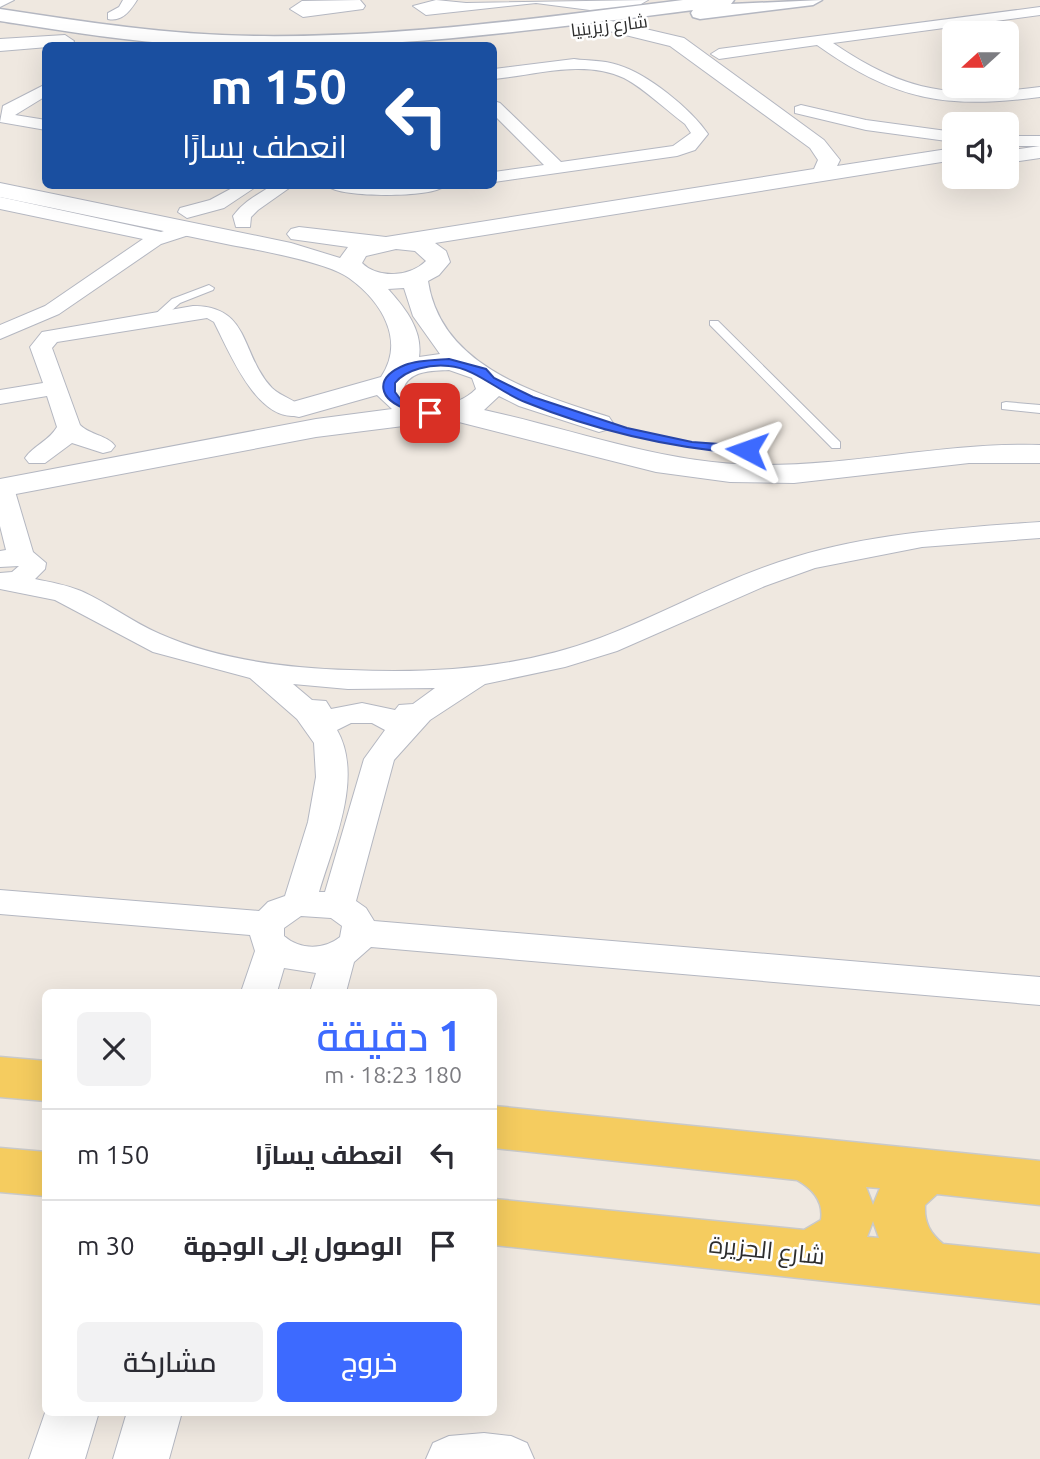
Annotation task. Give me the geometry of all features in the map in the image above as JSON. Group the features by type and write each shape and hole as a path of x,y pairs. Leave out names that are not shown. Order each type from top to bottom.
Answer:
{"main road":[{"name":"شارع زيزينيا","path":"298,42 437,36 724,0"},
{"name":"شارع زيزينيا","path":"478,42 813,0"},
{"name":"شارع زيزينيا","path":"0,15 115,33 209,42"},
{"path":"0,30 73,42"},
{"path":"0,1077 42,1082"},
{"path":"497,1127 1040,1183"},
{"path":"804,1159 819,1165 841,1185 849,1211 848,1224 832,1245 805,1254"},
{"path":"0,1170 42,1174"},
{"path":"931,1172 919,1177 902,1194 898,1219 908,1245 931,1268"},
{"name":"شارع الجزيرة","path":"497,1222 1040,1279"}],"street":[{"path":"0,4 8,0"},
{"path":"113,16 124,10 130,0"},
{"path":"341,0 302,5 297,9 303,13 358,6 353,0"},
{"path":"463,7 533,0"},
{"path":"539,0 590,6 641,0"},
{"path":"719,54 1040,11"},
{"path":"699,13 694,20 695,36 843,140"},
{"path":"1006,16 1029,27"},
{"path":"607,25 646,32 677,42 817,144 829,160 823,174"},
{"path":"918,28 942,41"},
{"path":"49,42 65,41"},
{"path":"820,41 879,78 913,91 976,99 1036,93"},
{"path":"0,45 42,42"},
{"path":"497,74 574,64 613,68 632,76 691,121 700,134 697,141 677,151 497,177"},
{"path":"1019,84 1036,93"},
{"path":"14,87 42,86"},
{"path":"42,88 9,109 3,118 42,124"},
{"path":"497,109 557,168"},
{"path":"801,110 878,127 942,135"},
{"path":"1019,143 1040,144"},
{"path":"1019,153 1040,144"},
{"path":"864,150 909,161"},
{"path":"942,156 388,242 357,251 349,264 390,307 406,335 408,355 393,378 389,393 397,402 441,412 504,421 642,460 720,472 801,474 945,454 1040,454"},
{"path":"437,256 495,239 942,168"},
{"path":"0,174 42,182"},
{"path":"69,189 302,252 386,281 415,278 435,268 437,256"},
{"path":"0,333 52,310 155,232 188,220 243,189"},
{"path":"243,223 242,216 247,209 278,189"},
{"path":"365,189 389,189"},
{"path":"0,190 155,232"},
{"path":"0,203 155,232"},
{"path":"188,220 243,223 326,238 422,245 437,256"},
{"path":"1,480 316,428 441,412 484,400 491,390 478,373 441,340 427,321 419,302 415,278"},
{"path":"103,446 81,439 69,427 41,347 44,340 202,312 218,314 260,405"},
{"path":"37,458 103,446 260,405 292,410 351,396 429,363 478,373 551,408 657,439 729,450 802,449 976,429 1040,432"},
{"path":"0,397 54,388"},
{"path":"1,480 59,444 69,427"},
{"path":"1,480 13,568 157,643 258,670 336,680 405,681 483,676 563,659 605,646 765,576 818,559 923,538 1040,530"},
{"path":"258,670 296,702 319,727"},
{"path":"338,906 373,777 384,751 403,728 440,698 483,676"},
{"path":"299,904 334,773 331,749 315,715 317,702 324,690 336,680"},
{"path":"403,728 411,704 405,681"},
{"path":"319,727 334,717 353,712 382,715 403,728"},
{"path":"0,902 270,936 287,955 325,959 349,945 1040,991"},
{"path":"260,989 270,936 280,911 299,904 338,906 355,916 349,945 329,989"},
{"path":"57,1459 71,1416"},
{"path":"141,1459 154,1416"},
{"path":"449,1459 485,1456 511,1459"}],"lane":[{"path":"156,319 176,301 209,288"},
{"path":"714,323 836,445"},
{"path":"1006,406 1040,409"}],"route":[{"path":"430,413 411,409 397,402 389,393 389,383 397,374 411,367 449,362 467,365 529,400 624,431 692,446 747,450"}]}
